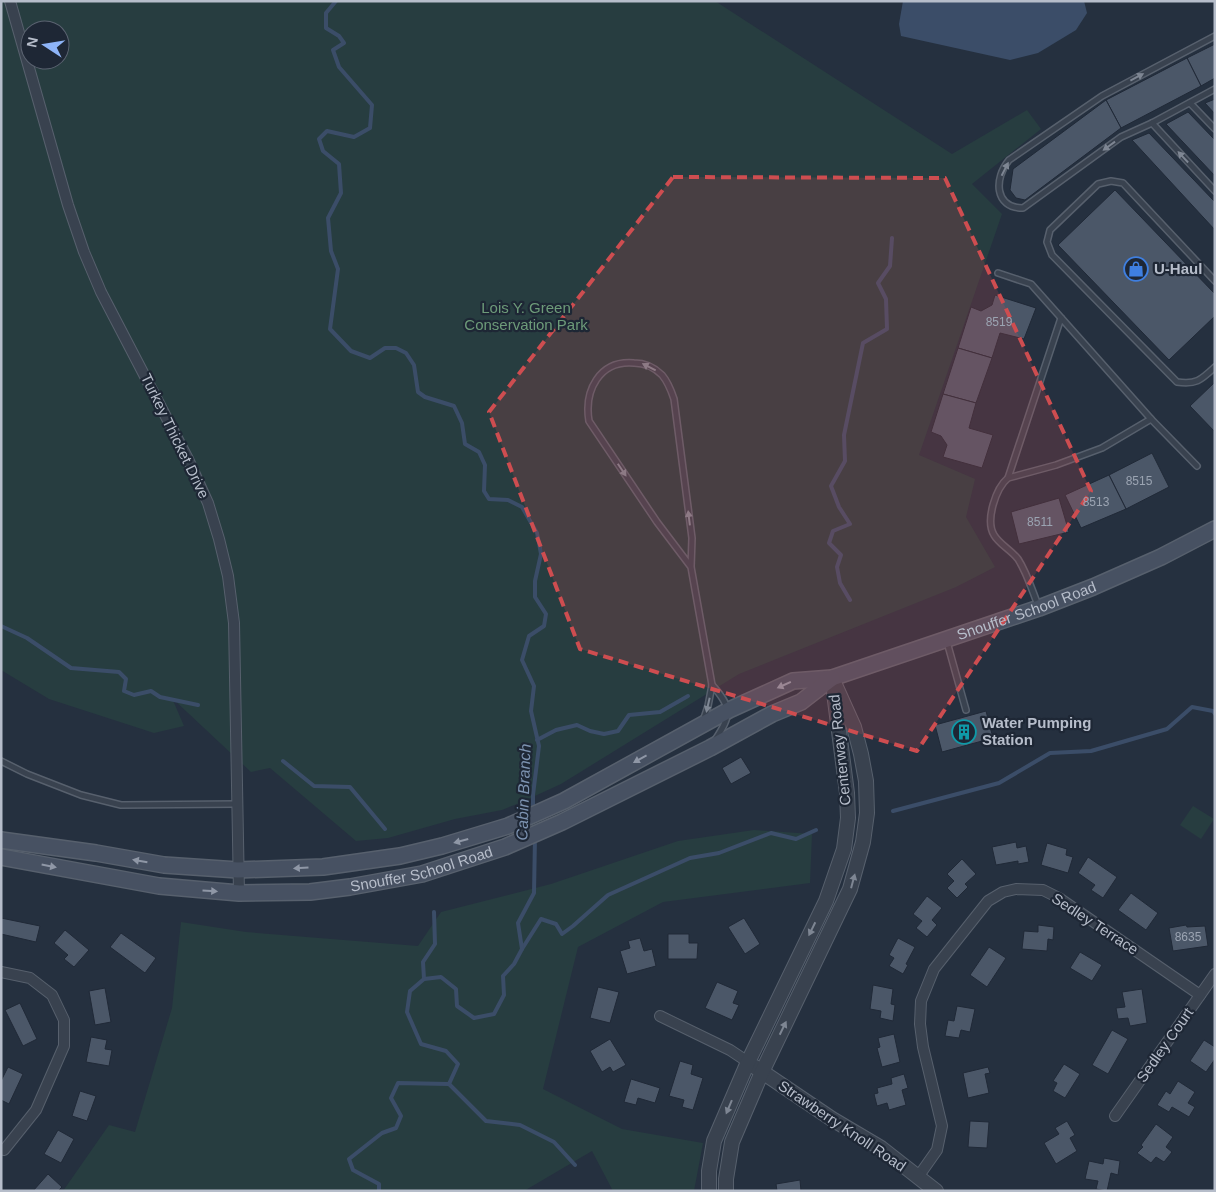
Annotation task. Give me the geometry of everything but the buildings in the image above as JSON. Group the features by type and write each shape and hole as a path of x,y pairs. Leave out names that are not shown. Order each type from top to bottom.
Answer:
{"main road":[{"name":"Snouffer School Road","path":"1,840 96,853 164,865 238,870 283,870 323,867 400,856 469,839 508,826 564,801 728,710 793,681 832,678 1039,608 1145,564 1215,528"},
{"name":"Snouffer School Road","path":"1,857 159,886 239,892 310,892 376,883 422,874 504,847 562,822 710,748 772,714 800,702 832,678"}],"street":[{"name":"Turkey Thicket Drive","path":"10,1 65,195 84,252 101,292 188,459 208,503 219,539 228,576 234,623 239,892"},
{"name":"Centerway Road","path":"709,1191 709,1171 714,1140 748,1062 826,901 844,849 848,818 847,793 832,678"},
{"name":"Centerway Road","path":"726,1191 732,1142 762,1072 850,889 863,842 867,813 866,781 861,754 854,727 832,678"},
{"name":"Sedley Terrace","path":"918,1177 936,1150 942,1126 923,1047 920,1024 921,1001 934,969 988,902 1003,892 1016,888 1043,890 1059,898 1200,995"},
{"path":"1,972 30,978 52,995 64,1020 64,1046 36,1110 4,1150"},
{"name":"Sedley Court","path":"1115,1116 1215,974"},
{"path":"660,1016 730,1050 748,1062"},
{"name":"Strawberry Knoll Road","path":"748,1062 832,1119 881,1148 936,1191"}],"lane":[{"path":"1215,36 1102,96 1010,160 1004,166 999,183 1000,195 1006,203 1014,208 1023,208 1121,137 1152,123 1215,89"},
{"path":"1190,103 1215,129"},
{"path":"1152,123 1215,190"},
{"path":"1215,281 1123,183 1111,181 1098,184 1050,230 1047,242 1052,255 1177,382 1190,384 1204,377 1215,367"},
{"path":"998,272 1031,284 1151,419 1197,466"},
{"path":"1008,478 1061,318"},
{"path":"691,566 656,522 589,421 587,410 590,390 596,378 610,367 629,362 642,363 657,371 669,384 674,399 691,529 691,566 712,685 702,726"},
{"path":"1039,608 1018,560 993,534 991,516 997,491 1008,478 1102,448 1151,419"},
{"path":"947,639 966,710"},
{"path":"710,748 722,729 728,710 723,697 712,685"},
{"path":"1,762 81,795 121,805 236,804"}],"highlighted area":[{"path":"673,177 945,178 1091,491 917,751 580,649 489,412"}],"green space":[{"name":"Lois Y. Green Conservation Park","path":"1,1 715,1 952,154 1027,110 1041,129 972,184 1002,214 919,455 975,479 966,517 995,567 956,587 739,674 561,784 524,801 502,810 455,819 388,838 356,841 270,768 251,772 172,698 184,726 154,733 49,699 1,670"},
{"path":"1193,806 1214,819 1201,839 1180,825"},
{"path":"754,830 812,834 810,883 663,902 578,947 543,1089 622,1129 703,1143 694,1191 613,1191 592,1151 524,1191 63,1191 109,1125 135,1132 172,1008 181,922 246,932 418,946 441,912 551,884 678,841"}],"water":[{"path":"903,1 1084,1 1087,13 1076,30 1038,53 1010,60 901,36 899,24"}],"waterway":[{"name":"Cabin Branch","path":"336,1 326,13 326,28 339,36 344,43 333,50 339,67 372,105 370,128 354,137 327,131 319,139 323,151 339,164 341,193 328,218 331,251 338,269 330,329 351,351 370,358 385,348 396,348 406,353 414,365 418,392 425,397 454,406 462,423 465,444 479,452 485,465 484,491 489,499 508,500 522,507 537,533 541,554 535,581 535,597 546,614 544,626 529,636 522,660 534,686 531,711 539,746 533,810"},
{"path":"850,600 840,583 837,567 841,555 829,543 833,531 850,524 839,507 831,486 845,461 844,435 863,343 887,329 886,299 878,283 890,266 892,238"},
{"path":"1,626 27,638 71,668 119,672 126,679 124,691 134,695 151,691 160,697 198,705"},
{"path":"537,740 556,730 577,725 590,731 604,734 618,731 629,715 660,712 688,696"},
{"path":"893,811 999,783 1050,753 1091,751 1167,729 1192,707 1213,711 1215,714"},
{"path":"283,761 314,786 350,787 385,829"},
{"path":"522,949 541,919 556,924 562,934 608,895 690,858 719,853 771,833 796,839 816,830"},
{"name":"Cabin Branch","path":"379,1191 379,1184 353,1170 349,1159 382,1133 396,1128 401,1116 391,1098 398,1083 449,1084 458,1064 446,1051 421,1044 407,1012 410,991 424,979 441,977 456,989 457,1006 474,1018 494,1014 504,995 503,976 514,964 522,949 518,923 534,893 535,837"},
{"path":"424,979 423,962 435,944 434,912"},
{"path":"449,1084 486,1121 520,1125 554,1142 575,1165"}],"place":[{"name":"U-Haul","path":"1136,269"},
{"name":"Water Pumping Station","path":"964,732"}]}
